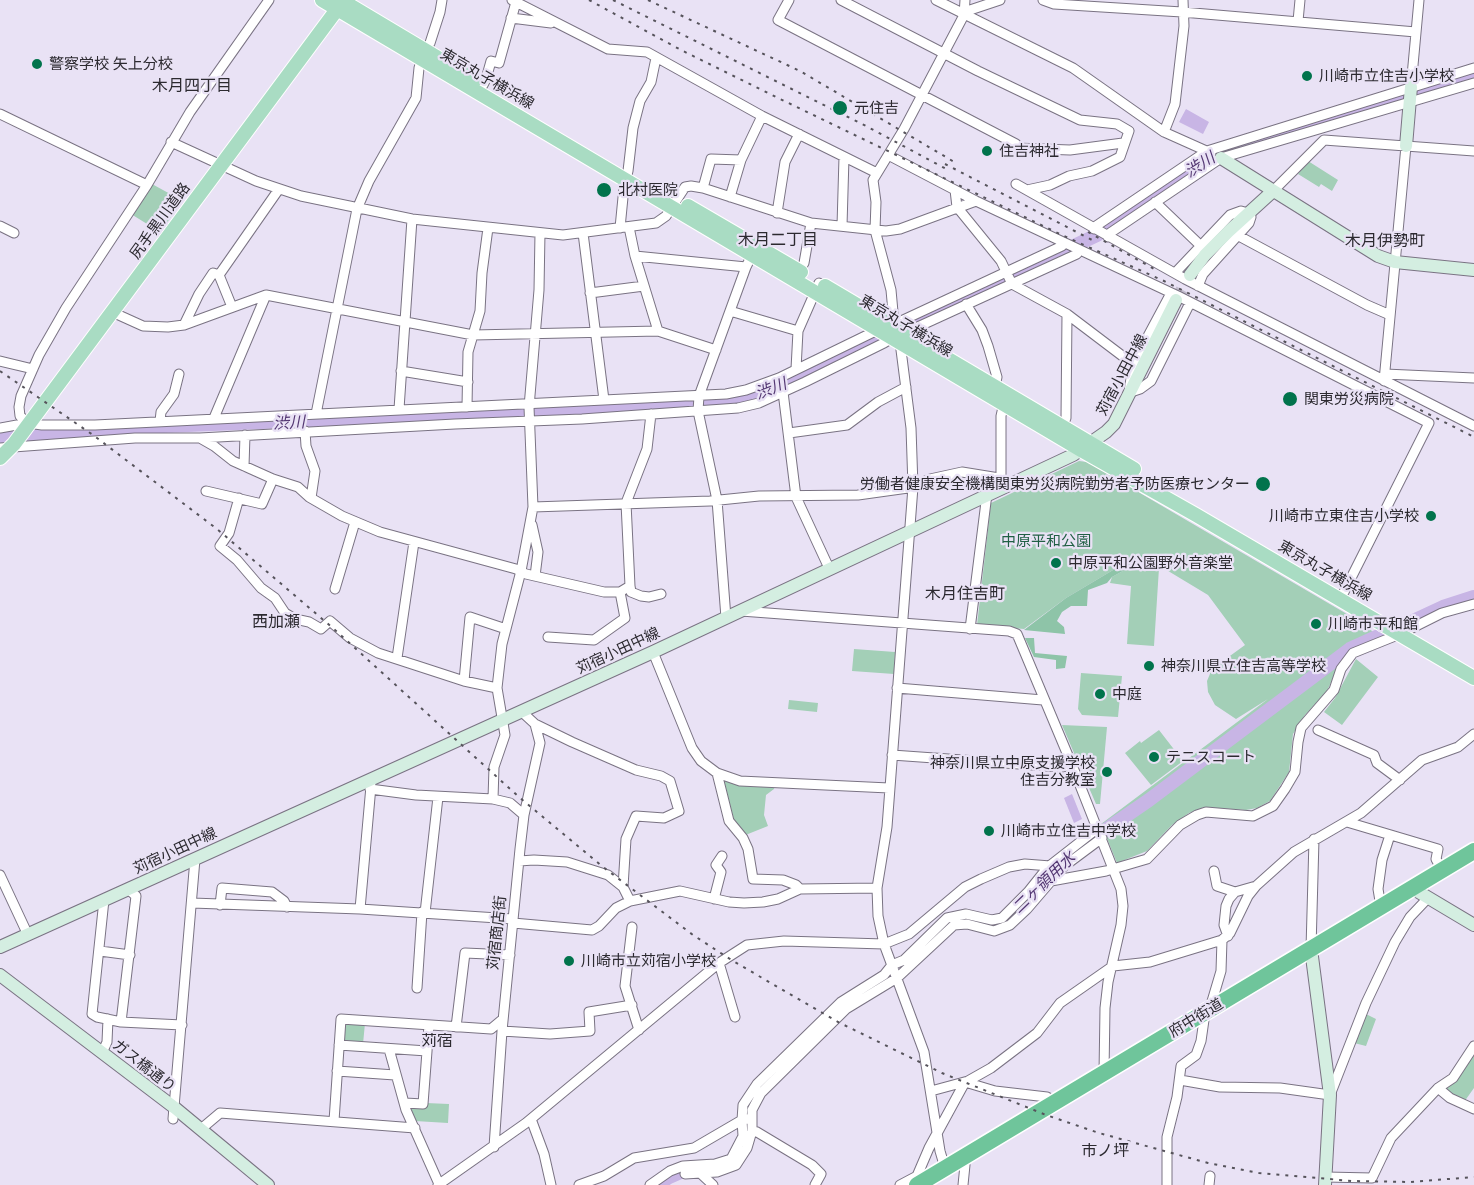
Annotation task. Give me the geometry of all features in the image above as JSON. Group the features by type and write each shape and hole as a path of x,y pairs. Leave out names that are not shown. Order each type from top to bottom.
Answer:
{"highway":[{"name":"府中街道","path":"919,1181 961,1159 1474,851"}],"main road":[{"name":"東京丸子横浜線","path":"322,0 341,3 423,55 674,203 752,256 818,287 1405,632 1474,667"},
{"name":"尻手黒川道路","path":"6,450 26,427 222,166 341,3"},
{"name":"東京丸子横浜線","path":"423,55 483,85 627,175"},
{"name":"東京丸子横浜線","path":"993,391 1004,403 1060,431"},
{"name":"東京丸子横浜線","path":"1085,446 1344,592 1474,678"}],"street":[{"path":"26,427 20,416 19,407 33,369 78,286 147,185 190,112 269,0"},
{"path":"316,414 357,208 369,181 416,98 423,55 435,27 442,0"},
{"path":"789,0 778,20 923,94 1016,146 1070,150 1123,143"},
{"path":"936,0 1073,68 1164,132 1221,158 1364,249 1395,262 1474,270"},
{"path":"964,15 965,0"},
{"path":"945,1168 940,1151 924,1052 884,944 878,916 877,888 887,827 913,487 911,428 906,387 893,331 891,290 875,230 876,202 873,180 890,156 964,15 970,10 1000,0"},
{"path":"1043,0 1054,4 1182,12 1416,32"},
{"path":"1164,132 1175,104 1184,26 1183,0"},
{"path":"1298,21 1300,0"},
{"path":"1384,378 1419,0"},
{"path":"483,85 490,61 499,63 512,18 514,1 608,49 647,52 762,116 877,173"},
{"path":"844,1 944,54 1080,120 1117,124 1129,131 1119,157 1092,171 1026,190"},
{"path":"512,18 560,24"},
{"path":"656,57 651,82 638,109 630,148 624,228 635,255 658,331"},
{"path":"1094,229 1207,151 1474,68"},
{"path":"1108,237 1110,233 1221,158 1474,82"},
{"path":"0,114 147,185"},
{"path":"730,197 741,160 762,116"},
{"path":"777,213 784,162 799,134"},
{"path":"1190,275 1205,255 1273,192 1324,140 1474,150"},
{"path":"171,142 279,189 357,208 412,219 563,235 656,223 666,216 686,187 694,186 811,223 886,231 900,229 976,201"},
{"path":"890,156 976,201 1190,303 1429,423 1344,592"},
{"path":"842,226 844,157"},
{"path":"703,188 711,159 741,160"},
{"path":"1016,184 1198,286 1384,378 1474,426"},
{"path":"219,275 279,189"},
{"path":"955,190 957,207 993,252 1012,284 1067,314 1133,364"},
{"path":"1155,202 1201,246"},
{"path":"1175,273 1230,215 1240,211 1248,213 1251,217 1249,223 1203,274 1198,286"},
{"path":"399,409 412,219"},
{"path":"796,275 804,263 811,223"},
{"path":"0,226 14,233"},
{"path":"467,407 468,352 480,311 488,228"},
{"path":"493,798 494,767 505,735 497,688 501,644 521,572 533,507 529,412 539,290 540,232"},
{"path":"583,233 604,400"},
{"path":"1237,235 1390,315"},
{"path":"0,428 467,407 529,412 651,414 738,408 783,392 1006,271 1062,246 1064,243"},
{"path":"6,450 135,438 200,438 305,431 529,412 604,400 719,395 746,390 893,331 912,330 1077,254 1079,250"},
{"path":"635,255 752,256 699,396 698,411 717,500 726,618"},
{"path":"184,325 198,294 213,273 219,275 232,307"},
{"path":"590,293 644,286"},
{"path":"796,369 798,331 818,287"},
{"path":"112,312 143,326 168,327 184,325 266,295 473,335 658,331 716,350"},
{"path":"214,418 266,295"},
{"path":"1174,297 1133,364 1128,384 1130,395 1151,381 1190,303"},
{"name":"苅宿小田中線","path":"0,947 195,859 371,784 503,719 653,652 987,494 1001,482 1047,467 1085,446 1114,424 1130,395 1174,297"},
{"path":"966,304 982,330 988,346 997,377 993,391"},
{"path":"730,312 798,331"},
{"path":"1060,431 1066,418 1067,314"},
{"path":"0,360 33,369"},
{"path":"401,371 468,382"},
{"path":"160,421 161,412 174,394 179,374"},
{"path":"1384,378 1474,378"},
{"path":"789,433 847,425 878,402 906,387"},
{"path":"783,392 796,497 829,568"},
{"path":"533,507 717,500 759,496 858,495 913,487 930,479 962,472 1001,482 1004,403"},
{"path":"651,414 647,448 626,503 630,586 631,592 641,596 661,594"},
{"path":"305,431 306,446 315,471 311,498"},
{"path":"244,466 245,435"},
{"path":"200,438 233,461 273,480 298,487 311,498 355,522 380,532 535,576 604,592 620,592 630,586"},
{"path":"206,491 262,504 273,480"},
{"path":"970,629 987,494"},
{"path":"239,498 229,533 220,546 237,560 261,588 275,598 285,613 321,629 330,621 350,638 378,653 464,681 497,688"},
{"path":"335,589 355,522"},
{"path":"530,523 538,552 535,576"},
{"path":"397,658 414,542"},
{"path":"548,637 594,640 625,618 620,592"},
{"path":"1051,881 1114,869 1147,859 1180,825 1197,815 1206,812 1253,816 1273,806 1295,772 1301,728 1334,690 1345,663 1353,653 1442,614 1474,604"},
{"path":"739,611 1017,634 1121,889 1123,906 1121,925 1108,982 1105,1008 1104,1073"},
{"path":"464,681 470,617 506,629"},
{"path":"653,652 692,748 701,761 717,773 740,781 890,788"},
{"path":"897,688 1043,700"},
{"path":"522,712 535,724 601,756 670,781 679,812 664,818 636,816 626,839 623,887"},
{"name":"苅宿商店街","path":"494,1147 503,1019 524,814 540,743 535,724"},
{"path":"1318,730 1374,755 1377,763 1400,780"},
{"path":"931,1091 965,1082 991,1068 1030,1039 1060,1003 1113,966 1150,962 1225,938 1256,885 1293,852 1361,813 1422,760 1458,747 1474,734"},
{"path":"892,755 1061,767 1072,765"},
{"path":"717,773 729,820 743,837 748,849 753,879 783,880 800,889"},
{"path":"360,909 371,784 438,797 493,798 510,803 524,814"},
{"path":"417,988 438,797"},
{"path":"1347,822 1438,849 1436,859 1442,870"},
{"path":"685,1174 717,1172 736,1165 747,1148 752,1131 742,1105 765,1075 832,1010 884,975 892,966 904,960 947,918 966,914 992,920 1002,918 1028,892 1048,867 1100,833"},
{"path":"650,1185 670,1171 683,1166 715,1164 731,1159 743,1136 754,1104 768,1085 846,1009 897,978 954,926 966,924 994,931 1004,929 1018,918 1063,867 1100,833"},
{"path":"1382,907 1378,889 1382,860 1390,835"},
{"path":"1314,839 1311,949 1329,1095 1325,1181 1372,1178 1391,1138 1438,1088 1453,1078 1474,1046"},
{"path":"714,898 721,872 716,866 722,856"},
{"path":"174,1114 195,859"},
{"path":"519,861 534,860 577,865 608,875 623,887 630,901"},
{"path":"389,1049 405,1103 439,1185 531,1119 719,963 747,945 795,941 884,944 909,934 958,892 981,879 1009,867 1025,864 1063,867"},
{"path":"1214,871 1217,886 1235,892"},
{"path":"0,875 4,891 28,935"},
{"path":"1167,1185 1167,1137 1181,1066 1196,1054 1199,1048 1206,1012 1221,971 1226,906 1235,892 1256,885"},
{"path":"220,905 222,888 272,892 284,901 287,907"},
{"path":"192,903 424,912 592,930 616,908 630,901 680,891 737,903 778,899 800,889 877,888"},
{"path":"1412,888 1474,925"},
{"path":"121,1022 136,896 128,889"},
{"path":"1329,1095 1366,1004 1395,942 1410,917 1428,898"},
{"path":"104,900 92,1014 121,1022 182,1025"},
{"path":"632,927 625,986 639,1030"},
{"path":"100,951 130,955"},
{"path":"456,1026 465,953 510,955"},
{"path":"719,963 735,1017"},
{"name":"ガス橋通り","path":"0,975 102,1053 174,1114 201,1130 267,1185"},
{"path":"502,1031 549,1034 590,1032 589,1012 632,1005"},
{"path":"102,1053 107,1042 108,1019"},
{"path":"334,1121 342,1019 491,1029 503,1019"},
{"path":"405,1103 423,1104 429,1025"},
{"path":"339,1045 427,1051"},
{"path":"337,1071 395,1075"},
{"path":"1180,1080 1220,1087 1280,1088 1329,1095"},
{"path":"965,1082 995,1091 1047,1097 1055,1102"},
{"path":"900,1185 919,1181 937,1133 965,1082"},
{"path":"1438,1088 1450,1098 1474,1109"},
{"path":"201,1130 220,1113 415,1128"},
{"path":"531,1119 544,1154 551,1185"},
{"path":"579,1185 604,1176 634,1158 694,1148 747,1119"},
{"path":"752,1131 812,1165 821,1174 815,1185"},
{"path":"961,1159 965,1165 963,1185"},
{"path":"699,1172 713,1185"}],"green space":[{"path":"1308,161 1338,180 1332,191 1321,184 1319,187 1298,174"},
{"path":"152,184 183,201 160,232 131,214"},
{"name":"中原平和公園","path":"1079,461 1087,462 1364,624 1381,639 1351,651 1342,659 1327,691 1305,715 1293,734 1289,772 1270,801 1257,808 1246,810 1204,807 1189,813 1172,825 1147,851 1117,863 1101,824 1268,699 1236,719 1215,705 1208,692 1207,681 1212,669 1245,645 1208,595 1140,554 1066,598 1024,629 977,625 991,503"},
{"path":"1140,554 1155,563 1154,565 1141,561 1112,577 1107,583 1088,590 1087,606 1071,606 1062,612 1057,621 1064,627 1065,634 1024,630 1066,598"},
{"path":"1141,561 1159,568 1154,646 1127,644 1131,586 1110,583 1112,577"},
{"path":"1025,638 1034,638 1035,653 1067,656 1065,668 1056,669 1056,660 1034,657"},
{"path":"854,649 895,652 894,674 852,671"},
{"path":"1356,659 1378,677 1342,725 1324,712 1335,698"},
{"name":"中庭","path":"1081,673 1122,676 1118,717 1082,715 1078,709"},
{"path":"789,700 818,703 817,712 788,709"},
{"path":"1062,725 1107,727 1100,804 1096,804"},
{"name":"テニスコート","path":"1159,730 1183,761 1151,785 1125,753"},
{"path":"723,780 730,783 775,786 766,795 764,815 768,826 743,836 733,821"},
{"path":"1366,1014 1376,1019 1366,1046 1354,1043"},
{"path":"342,1023 365,1023 363,1044 343,1043"},
{"path":"1474,1052 1474,1088 1464,1102 1444,1089"},
{"path":"426,1103 449,1104 448,1123 415,1121 410,1111 414,1106"}],"shaded area":[{"path":"1186,109 1209,122 1203,134 1179,122"},
{"path":"1072,794 1082,819 1074,823 1064,798"}],"waterway":[{"name":"渋川","path":"0,436 163,426 584,409 591,412 642,409 648,405 740,400 769,391 1097,235 1216,153 1474,75"},
{"name":"二ヶ領用水","path":"1415,620 1443,607 1474,597"},
{"name":"二ヶ領用水","path":"966,918 996,926 1005,922 1061,863 1088,842 1149,800 1350,649 1381,635"},
{"name":"二ヶ領用水","path":"743,1145 747,1135 749,1104 760,1088 779,1069"},
{"name":"二ヶ領用水","path":"657,1185 669,1177 695,1168"}],"tunnel":[{"path":"1176,300 1190,275"}],"railway":[{"path":"589,0 681,50 776,97 1064,236 1164,281 1474,437"},
{"path":"613,0 866,126 950,171"},
{"path":"648,0 800,71 956,163"},
{"path":"945,164 1094,241"},
{"path":"1088,232 1156,270"},
{"path":"0,371 93,435 217,529 334,629 519,797 603,867 693,935 838,1022 942,1073 1046,1115 1099,1133 1208,1163 1259,1173 1352,1181 1410,1182 1474,1177"}],"place":[{"name":"警察学校 矢上分校","path":"37,64"},
{"name":"川崎市立住吉小学校","path":"1307,76"},
{"name":"元住吉","path":"840,108"},
{"name":"住吉神社","path":"987,151"},
{"name":"北村医院","path":"604,190"},
{"name":"関東労災病院","path":"1290,399"},
{"name":"労働者健康安全機構関東労災病院勤労者予防医療センター","path":"1263,484"},
{"name":"川崎市立東住吉小学校","path":"1431,516"},
{"name":"中原平和公園野外音楽堂","path":"1056,563"},
{"name":"川崎市平和館","path":"1316,624"},
{"name":"神奈川県立住吉高等学校","path":"1149,666"},
{"name":"中庭","path":"1100,694"},
{"name":"テニスコート","path":"1154,757"},
{"name":"神奈川県立中原支援学校 住吉分教室","path":"1107,772"},
{"name":"川崎市立住吉中学校","path":"989,831"},
{"name":"川崎市立苅宿小学校","path":"569,961"}],"district":[{"name":"木月四丁目","path":"192,86"},
{"name":"木月二丁目","path":"778,240"},
{"name":"木月伊勢町","path":"1385,241"},
{"name":"木月住吉町","path":"965,594"},
{"name":"西加瀬","path":"276,622"},
{"name":"苅宿","path":"437,1041"},
{"name":"市ノ坪","path":"1105,1151"}]}
